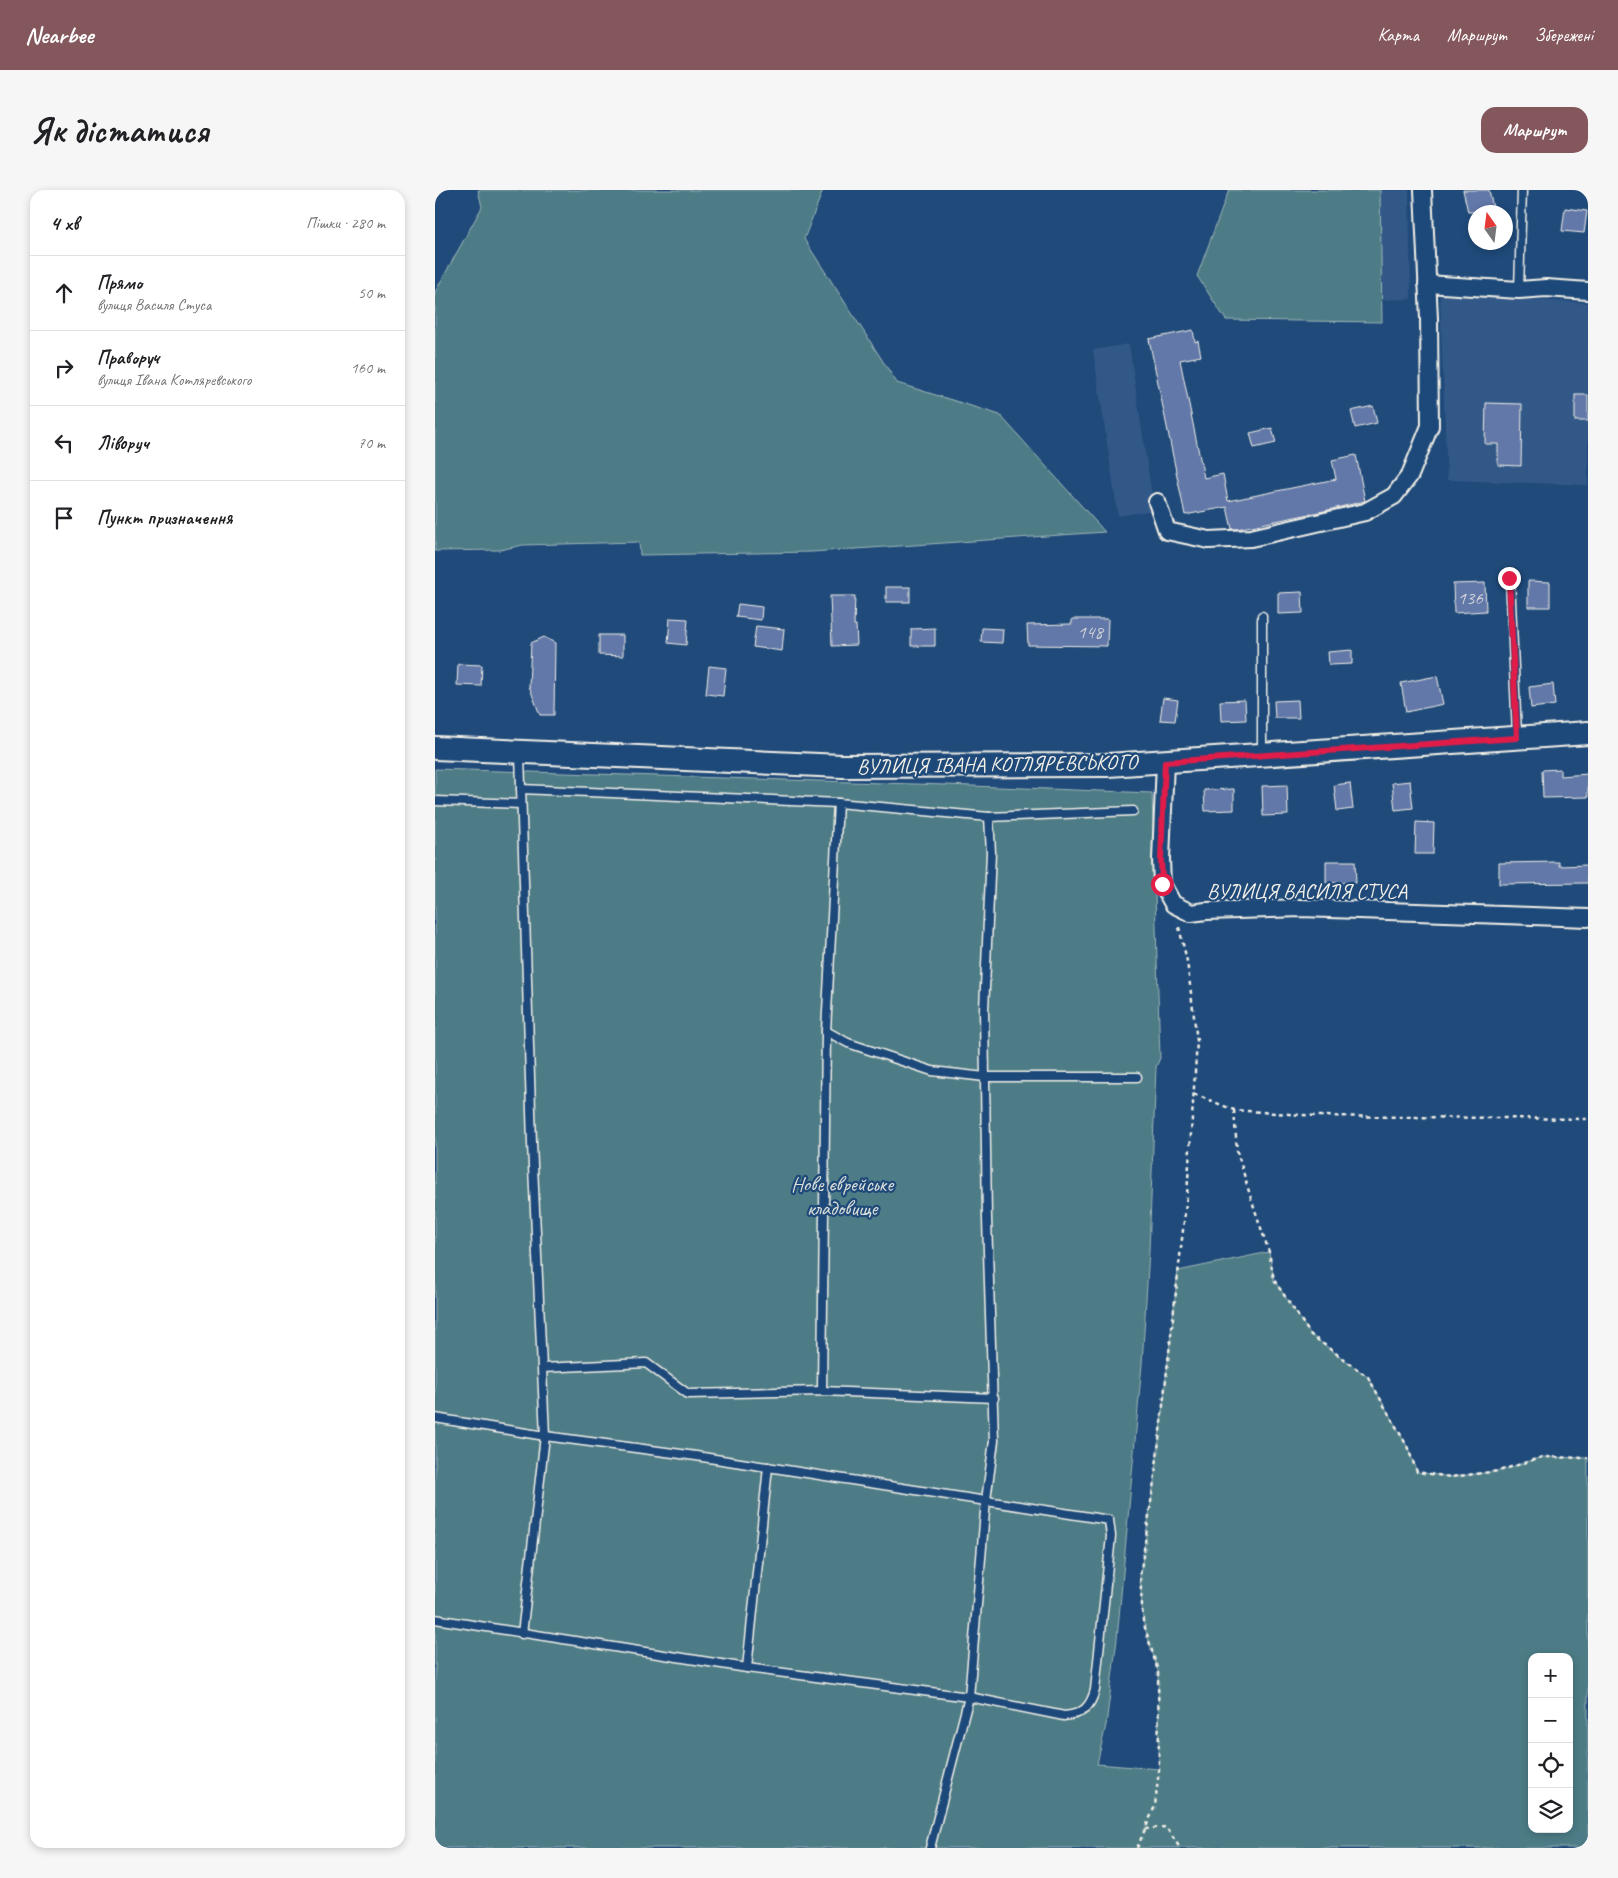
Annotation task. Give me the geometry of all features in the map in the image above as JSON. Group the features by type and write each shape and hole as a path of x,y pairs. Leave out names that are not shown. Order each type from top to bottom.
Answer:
{"street":[{"path":"1157,502 1167,531 1209,540 1251,538 1365,512 1394,496 1410,475 1429,426 1429,319 1423,190"},
{"path":"1427,284 1519,290 1546,288 1588,291"},
{"name":"ВУЛИЦЯ ІВАНА КОТЛЯРЕВСЬКОГО","path":"435,748 842,766 1099,765 1588,733"},
{"path":"1165,762 1161,859 1162,884 1173,904"},
{"name":"ВУЛИЦЯ ВАСИЛЯ СТУСА","path":"1173,904 1191,913 1301,908 1588,918"}],"lane":[{"path":"1519,290 1521,190"},
{"path":"1509,578 1517,738"},
{"path":"1262,616 1262,755"},
{"path":"520,752 531,1103 545,1436 523,1634"},
{"path":"521,788 838,803 989,817 1133,811"},
{"path":"435,801 521,804"},
{"path":"822,1391 826,1031 838,803"},
{"path":"930,1848 969,1697 986,1500 994,1441 987,1219 984,1010 991,853 989,817"},
{"path":"826,1031 849,1043 932,1071 985,1078 1137,1077"},
{"path":"542,1368 646,1363 688,1394 822,1391 994,1398"},
{"path":"435,1418 1109,1520 1111,1536 1093,1699 1085,1710 1064,1716 969,1697 747,1668 435,1619"},
{"path":"747,1668 768,1467"}],"path":[{"path":"1137,1848 1155,1806 1159,1769 1158,1671 1143,1621 1140,1576 1155,1476 1187,1196 1197,1041 1187,961 1173,904"},
{"path":"1194,1094 1234,1110 1316,1116 1588,1120"},
{"path":"1234,1110 1237,1151 1269,1252 1274,1280 1311,1336 1368,1377 1403,1439 1417,1472 1451,1478 1499,1471 1542,1457 1588,1458"},
{"path":"1145,1829 1166,1828 1179,1848"}],"shaded area":[{"path":"1374,190 1409,190 1411,299 1376,300"},
{"path":"1440,295 1588,303 1588,485 1447,480"},
{"path":"1129,344 1154,510 1118,516 1093,350"}],"green space":[{"path":"478,190 823,190 804,239 897,383 1000,415 1105,532 812,552 640,555 639,542 523,545 500,550 435,551 435,292 482,207"},
{"path":"1229,190 1380,190 1382,322 1226,320 1197,276"},
{"name":"Нове єврейське кладовище","path":"435,769 1152,793 1160,1058 1156,1067 1149,1251 1142,1364 1117,1639 1106,1725 1097,1764 1159,1769 1158,1671 1143,1621 1140,1576 1155,1475 1178,1271 1269,1252 1274,1280 1311,1335 1368,1377 1407,1446 1417,1472 1451,1477 1499,1471 1542,1457 1588,1458 1588,1848 435,1848"}],"building":[{"path":"1463,190 1489,190 1492,205 1468,205 1468,212"},
{"path":"1565,208 1587,211 1584,233 1562,231"},
{"path":"1193,330 1195,342 1198,341 1201,356 1180,360 1204,478 1223,474 1228,501 1336,479 1332,460 1356,455 1365,501 1237,529 1232,529 1227,507 1185,515 1149,339"},
{"path":"1575,395 1588,395 1588,421 1575,421"},
{"path":"1486,403 1522,404 1521,466 1498,465 1498,444 1485,444"},
{"path":"1373,406 1377,423 1355,428 1351,411"},
{"path":"1272,428 1276,443 1254,448 1250,433"},
{"path":"1528,581 1550,582 1550,607 1528,607"},
{"path":"1485,583 1486,611 1454,613 1453,584"},
{"path":"886,587 910,587 910,602 886,602"},
{"path":"1302,592 1303,613 1278,614 1278,593"},
{"path":"830,596 855,596 854,625 856,625 857,645 832,646"},
{"path":"738,604 762,607 761,620 736,617"},
{"path":"670,618 688,619 686,645 668,643"},
{"path":"1072,619 1108,619 1107,646 1028,645 1027,625 1072,624"},
{"path":"756,626 784,629 782,651 753,647"},
{"path":"935,628 935,646 911,646 911,629"},
{"path":"982,628 1003,629 1002,643 981,642"},
{"path":"599,635 623,635 623,656 599,655"},
{"path":"544,637 555,643 554,715 540,715 529,686 531,643"},
{"path":"1352,650 1352,664 1329,665 1328,652"},
{"path":"458,664 482,665 481,686 457,685"},
{"path":"709,666 726,668 723,696 706,694"},
{"path":"1437,676 1443,704 1406,712 1401,683"},
{"path":"1553,684 1555,705 1531,708 1529,687"},
{"path":"1163,698 1178,700 1175,721 1160,720"},
{"path":"1245,700 1246,720 1221,721 1220,701"},
{"path":"1298,700 1299,718 1275,718 1274,701"},
{"path":"1560,769 1560,776 1588,774 1588,797 1543,798 1542,770"},
{"path":"1410,781 1413,808 1395,810 1392,783"},
{"path":"1350,783 1353,809 1337,811 1334,785"},
{"path":"1287,785 1288,815 1263,816 1262,786"},
{"path":"1234,789 1234,810 1205,811 1204,790"},
{"path":"1416,822 1434,823 1433,854 1415,854"},
{"path":"1326,861 1355,861 1356,883 1326,883"},
{"path":"1559,862 1559,866 1588,865 1588,883 1499,884 1499,863"}],"route":[{"path":"1162,884 1161,859 1165,762 1517,738 1509,578"}]}
